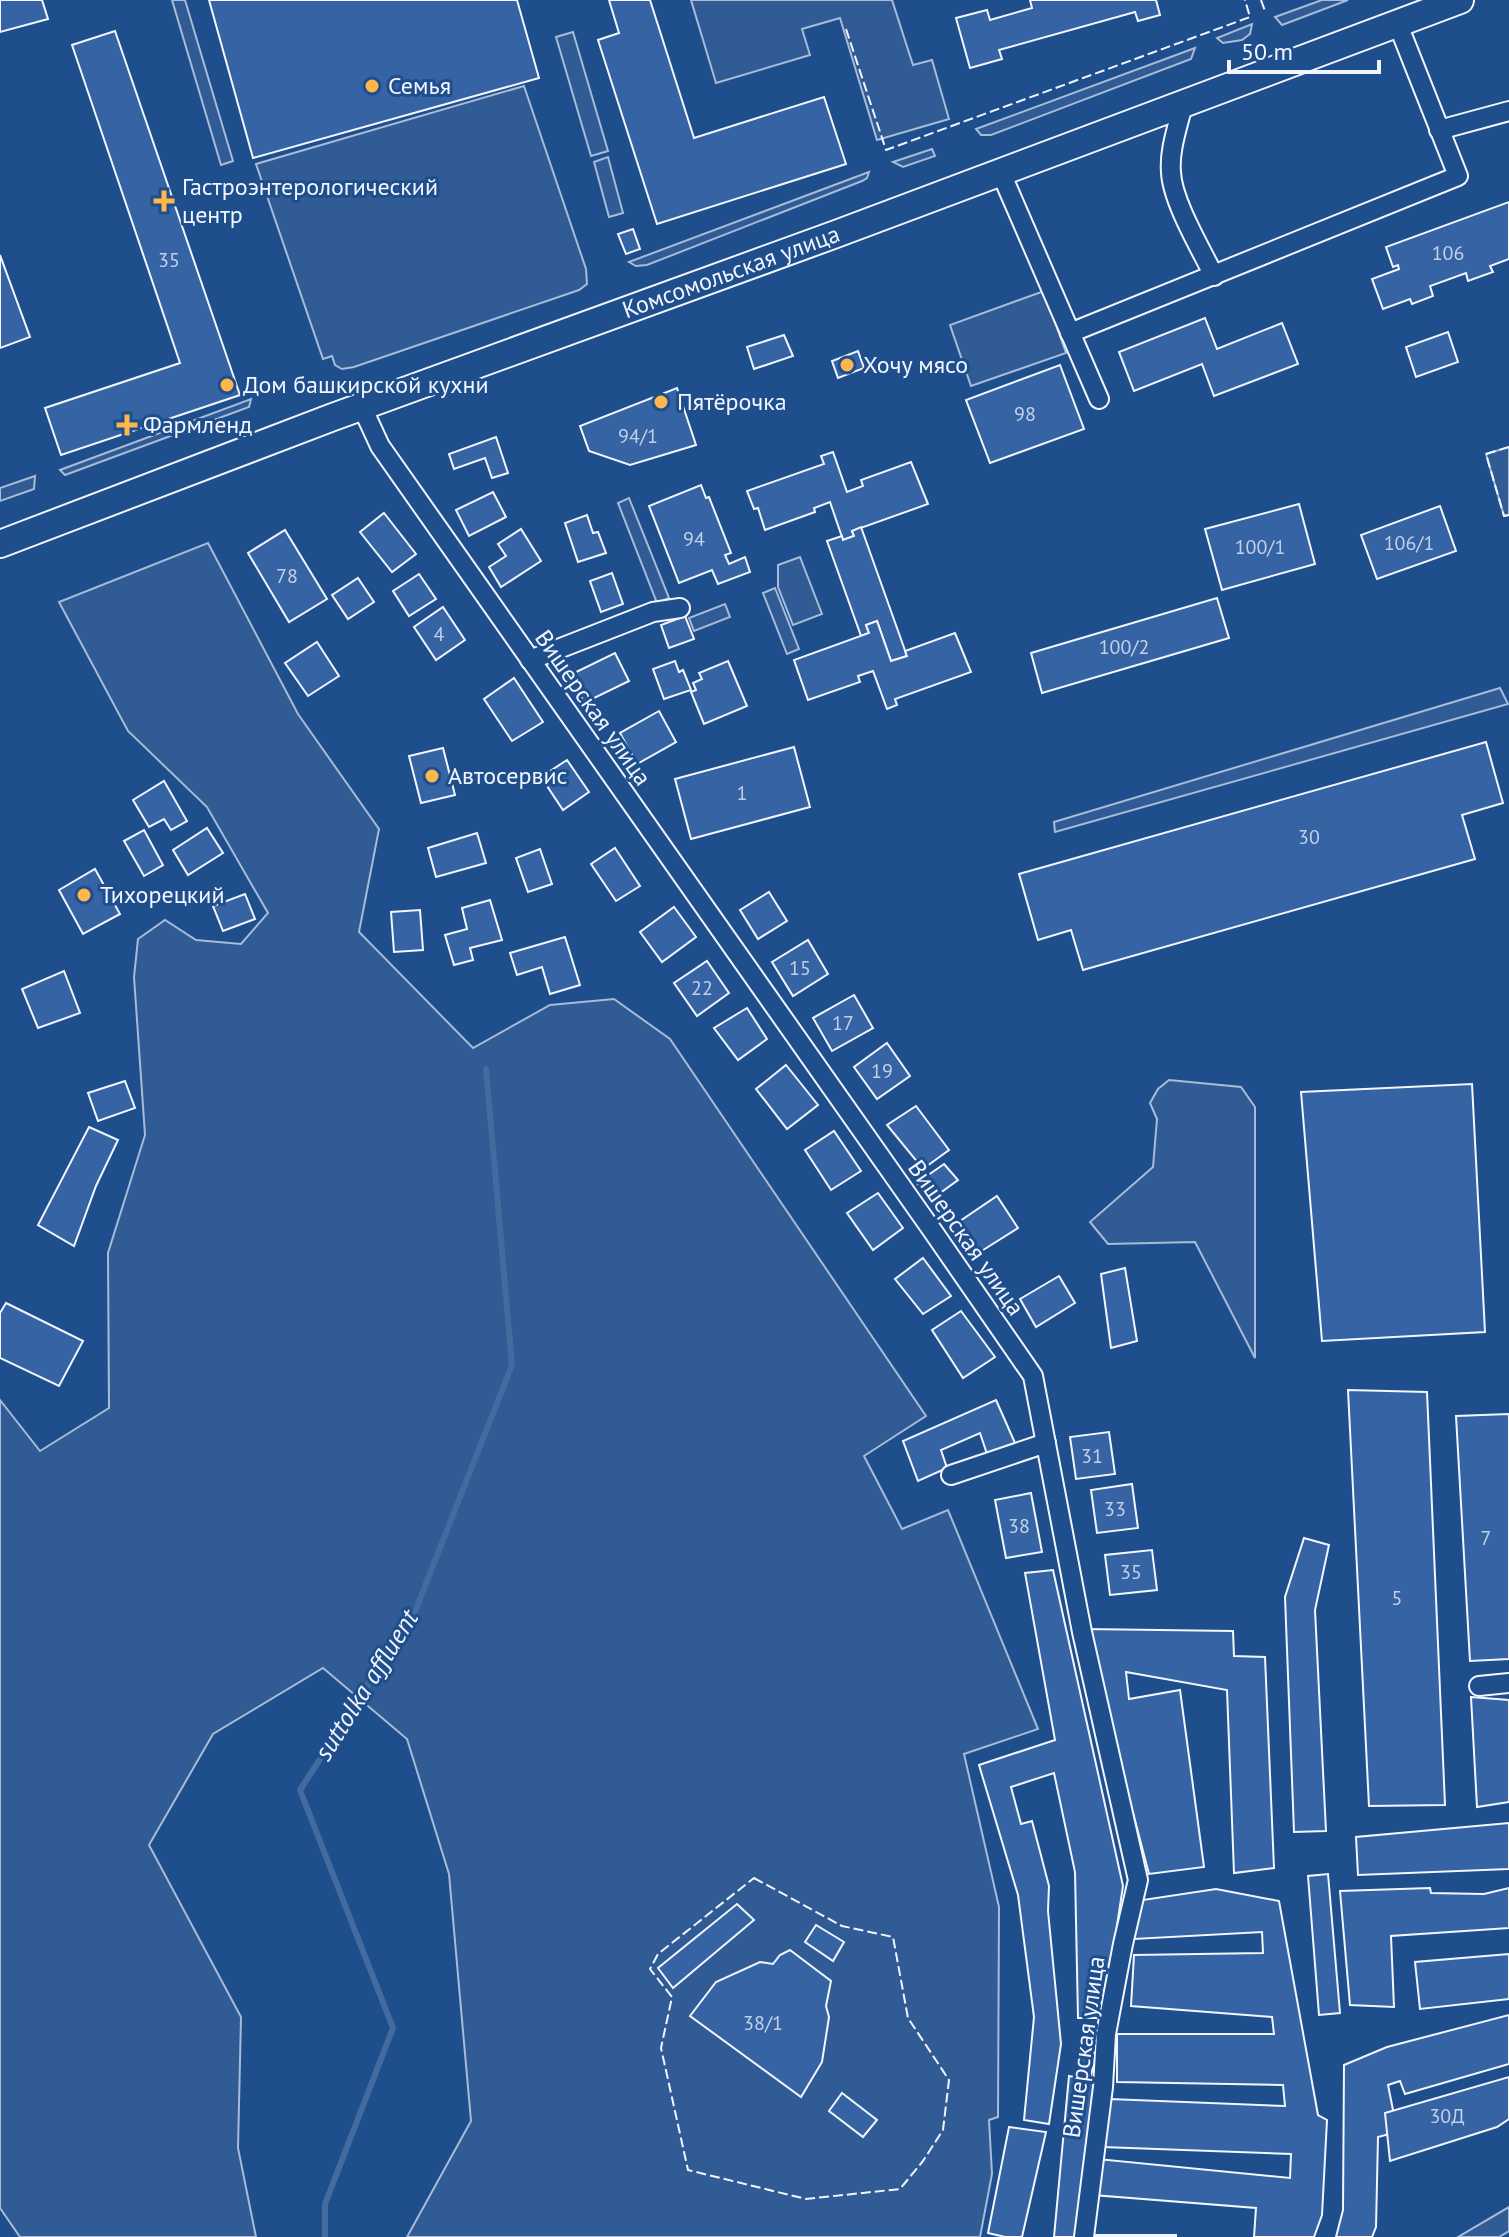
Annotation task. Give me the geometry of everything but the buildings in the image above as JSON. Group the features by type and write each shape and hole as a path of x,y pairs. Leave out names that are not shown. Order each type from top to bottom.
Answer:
{"main road":[{"name":"Комсомольская улица","path":"0,544 1460,0"}],"street":[{"path":"1070,333 1458,176 1397,22"},
{"path":"1183,104 1171,175 1176,195 1214,276"},
{"path":"1439,130 1509,111"},
{"path":"1001,173 1099,399"},
{"name":"Вишерская улица","path":"362,407 380,446 1033,1376 1082,1632 1138,1880 1106,2034 1103,2087 1084,2237"},
{"path":"530,660 653,612 680,608"},
{"path":"951,1475 1046,1443"},
{"path":"1479,1686 1509,1683"}],"shaded area":[{"path":"172,0 185,0 233,161 221,165"},
{"path":"691,0 892,0 913,65 932,60 949,119 877,140 840,18 802,29 810,55 716,83"},
{"path":"1322,0 1348,0 1282,25 1275,17"},
{"path":"1252,24 1250,34 1242,40 1223,43 1217,38"},
{"path":"573,32 608,151 591,156 556,37"},
{"path":"1195,48 1191,59 991,135 981,135 976,129"},
{"path":"524,86 586,269 587,284 579,290 354,367 342,369 335,365 332,356 323,359 256,164"},
{"path":"932,149 935,156 903,167 893,162"},
{"path":"608,157 623,213 609,217 594,162"},
{"path":"869,172 862,181 647,265 636,266 629,262"},
{"path":"1044,291 1066,353 971,386 950,325"},
{"path":"251,399 249,407 65,475 60,470"},
{"path":"1509,447 1509,515 1504,516 1486,454"},
{"path":"35,476 34,489 0,501 0,488"},
{"path":"629,498 669,598 657,603 618,503"},
{"path":"208,543 298,714 379,829 359,932 473,1048 550,1005 614,999 670,1039 926,1416 864,1456 902,1529 948,1510 1038,1729 964,1754 999,1907 998,2117 989,2120 992,2174 980,2237 407,2237 471,2121 449,1874 407,1739 323,1668 213,1734 149,1845 241,2017 238,2148 256,2237 20,2237 0,2208 0,1400 40,1451 109,1408 108,1253 145,1135 134,977 138,939 165,920 196,940 241,944 268,913 207,807 128,731 59,602"},
{"path":"800,557 822,614 793,625 778,587 778,565"},
{"path":"775,588 799,649 787,654 763,593"},
{"path":"725,604 730,617 694,631 689,618"},
{"path":"1500,688 1508,704 1055,832 1054,822"},
{"path":"1169,1080 1241,1087 1255,1107 1255,1358 1195,1242 1108,1244 1090,1222 1153,1167 1157,1119 1150,1103 1158,1089"},
{"path":"1509,2207 1509,2231 1499,2237 1458,2237"}],"waterway":[{"name":"suttolka affluent","path":"325,2237 325,2204 393,2028 300,1790 414,1614 512,1365 486,1069"}],"fence":[{"path":"846,29 886,150 1250,17 1245,0"},
{"path":"1261,0 1265,11"},
{"path":"1509,447 1486,454 1504,516 1509,515"},
{"path":"754,1878 842,1926 893,1937 908,2018 949,2080 943,2130 900,2189 806,2199 688,2170 661,2048 672,1997 650,1969 658,1954 754,1878"}],"place":[{"name":"Семья","path":"372,86"},
{"name":"Гастроэнтерологический центр","path":"164,201"},
{"name":"Хочу мясо","path":"847,365"},
{"name":"Дом башкирской кухни","path":"227,385"},
{"name":"Пятёрочка","path":"661,402"},
{"name":"Фармленд","path":"127,425"},
{"name":"Автосервис","path":"432,776"},
{"name":"Тихорецкий","path":"84,895"}]}
